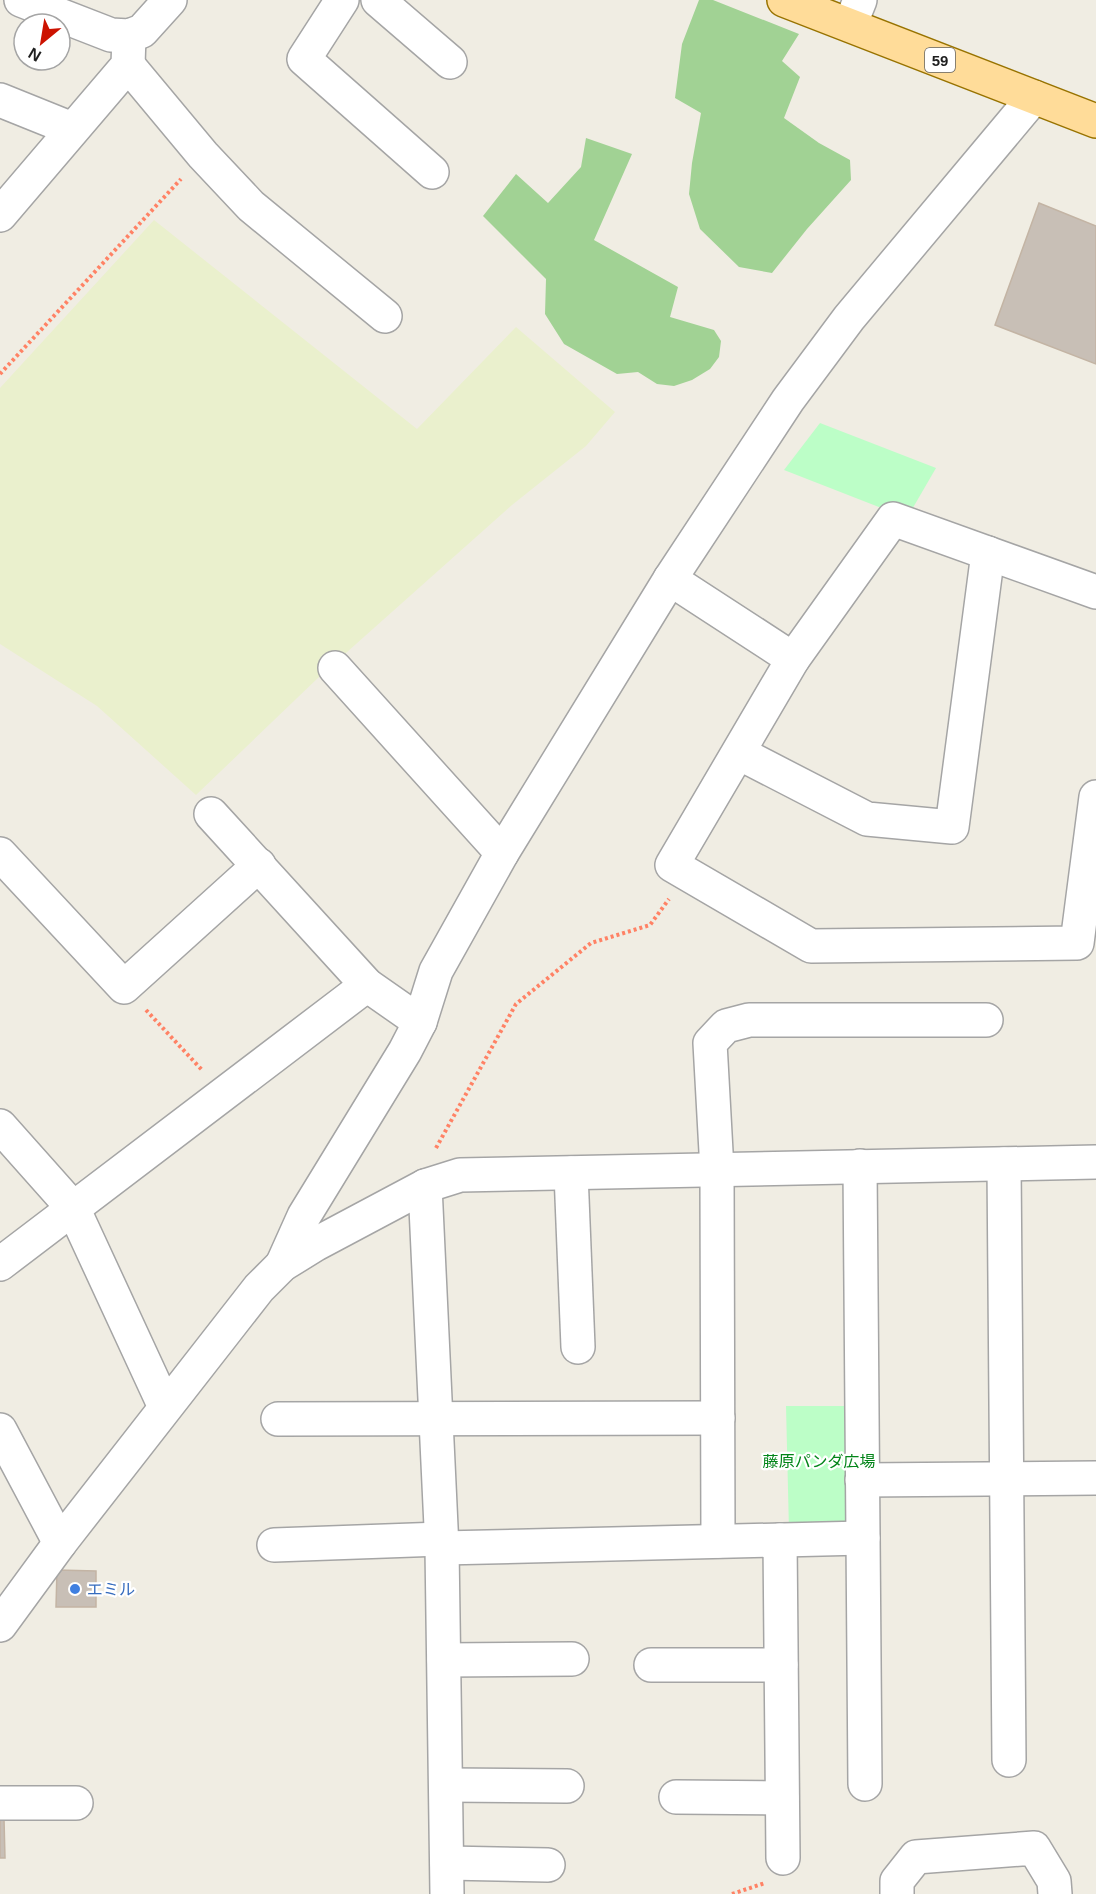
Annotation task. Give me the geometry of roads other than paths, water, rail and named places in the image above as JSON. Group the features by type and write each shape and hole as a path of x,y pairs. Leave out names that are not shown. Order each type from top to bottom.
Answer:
{"main road":[{"name":"59","path":"784,0 855,12 1034,97 1096,121"}],"street":[{"path":"21,0 111,35 129,51 203,155 251,206 385,316"},
{"path":"0,215 72,129 142,31 170,0"},
{"path":"342,0 304,59 432,172"},
{"path":"378,0 450,62"},
{"path":"282,1265 304,1216 405,1051 420,1022 436,971 502,853 670,579 788,400 849,318 1034,97"},
{"path":"0,100 72,129"},
{"path":"1096,592 893,519 793,659 672,865 811,946 1077,943 1096,797"},
{"path":"739,753 867,819 952,827 988,553"},
{"path":"670,579 793,659"},
{"path":"335,668 502,853"},
{"path":"211,814 367,985 420,1022"},
{"path":"5,869 124,987 259,865"},
{"path":"0,1264 223,1092 367,985"},
{"path":"718,1541 717,1170 710,1043 726,1026 749,1020 986,1020"},
{"path":"0,1126 74,1208 165,1407"},
{"path":"0,1626 60,1543 259,1288 282,1265 316,1244 418,1190 460,1174 1096,1162"},
{"path":"1004,1164 1009,1760"},
{"path":"860,1166 865,1784"},
{"path":"571,1173 578,1347"},
{"path":"418,1190 442,1543 447,1879 548,1865"},
{"path":"278,1419 717,1418"},
{"path":"0,1430 60,1543"},
{"path":"862,1480 1096,1478"},
{"path":"274,1545 863,1538"},
{"path":"780,1540 783,1858"},
{"path":"444,1660 572,1659"},
{"path":"651,1665 781,1665"},
{"path":"446,1785 567,1786"},
{"path":"676,1797 782,1798"},
{"path":"0,1803 76,1803"},
{"path":"897,1894 897,1881 916,1857 1034,1848 1054,1881 1054,1894"}],"place":[{"name":"エミル","path":"75,1589"}],"park label":[{"name":"藤原パンダ広場","path":"819,1461"}]}
